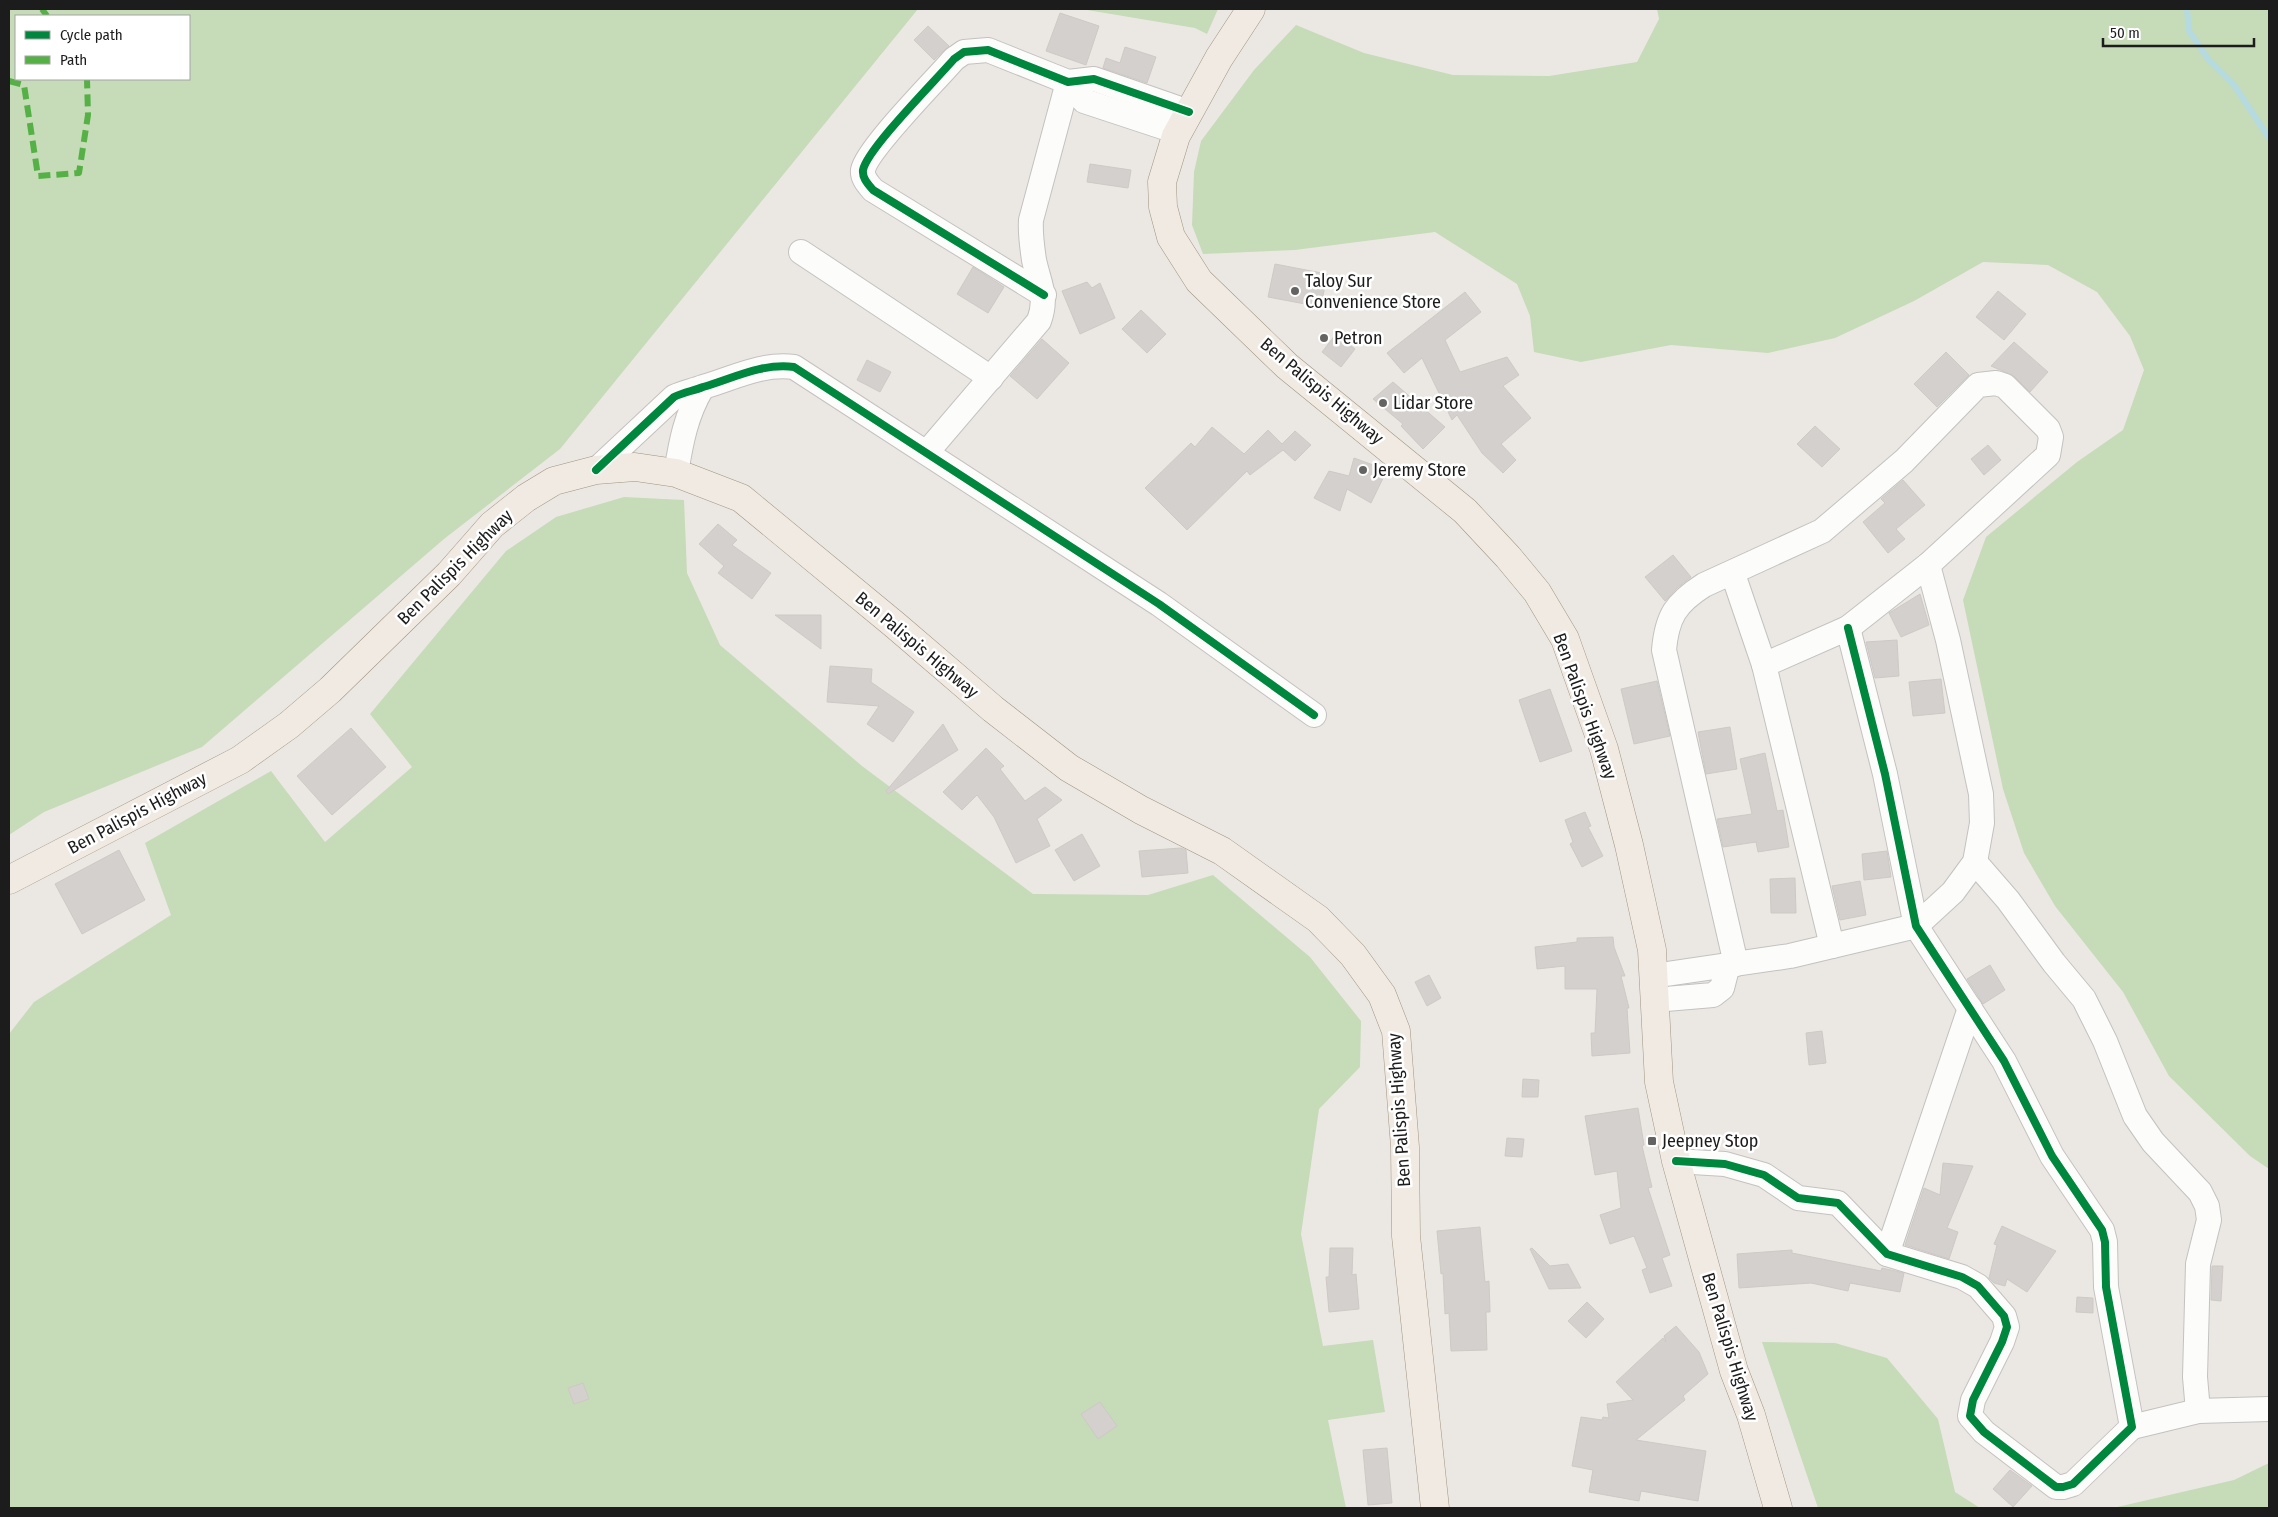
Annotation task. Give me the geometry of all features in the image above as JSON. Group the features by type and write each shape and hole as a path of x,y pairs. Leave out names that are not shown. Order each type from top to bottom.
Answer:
{"main road":[{"name":"Ben Palispis Highway","path":"1251,9 1183,122 1162,182 1163,207 1171,237 1199,281 1287,366 1465,510 1537,592 1565,639 1604,750 1620,809 1652,950 1659,1082 1676,1161 1734,1371 1751,1415 1778,1508"},
{"name":"Ben Palispis Highway","path":"9,880 240,760 289,725 330,690 449,574 492,525 526,498 554,481 596,470 635,467 676,473 741,498 895,625 993,710 1069,768 1141,810 1222,851 1318,920 1359,963 1382,995 1396,1031 1405,1147 1406,1236 1435,1508"}],"street":[{"path":"1044,295 873,190 864,179 863,170 876,147 954,59 964,52 988,50 1070,82 1094,80 1183,122"},
{"path":"928,451 1039,321 1044,308 1044,295 1030,238 1031,220 1070,82"},
{"path":"801,252 991,378"},
{"path":"596,470 674,397 751,370 770,366 794,367 928,451 1160,604 1314,714"},
{"path":"1732,964 1664,650 1666,630 1674,610 1689,595 1704,586 1822,531 1904,461 1978,385 1996,382 2005,386 2048,429 2051,437 2048,455 1928,565 1848,628 1764,665"},
{"path":"676,473 690,408 702,388"},
{"path":"1654,988 1732,964 1790,956 1916,926 1953,892 1975,862 1982,823 1981,794 1948,640 1928,565"},
{"path":"1733,574 1764,665 1832,946"},
{"path":"1848,628 1885,774 1916,926 2004,1061 2052,1156 2102,1230 2105,1242 2106,1287 2132,1426"},
{"path":"1975,862 2008,900 2054,963 2084,999 2105,1042 2135,1116 2153,1142 2200,1192 2207,1206 2208,1226 2198,1264 2195,1377 2198,1411"},
{"path":"1887,1254 1970,1008"},
{"path":"1676,1161 1732,1166 1764,1174 1798,1198 1838,1203 1887,1254 1962,1277 1978,1286 2004,1316 2007,1327 1973,1400 1970,1416 1984,1432 2056,1487 2073,1484 2132,1426 2198,1411 2269,1409"}],"green space":[{"path":"9,9 918,9 560,449 444,539 202,747 44,812 9,835"},
{"path":"1081,9 1218,9 1207,34 1195,28"},
{"path":"1657,9 2269,9 2269,1169 2250,1156 2169,1076 2123,992 2055,906 2024,853 2003,789 1963,600 1986,537 2077,462 2123,430 2144,370 2130,336 2097,292 2048,265 1983,262 1914,301 1835,338 1768,353 1671,345 1581,362 1534,352 1530,316 1517,284 1435,232 1295,250 1203,254 1192,225 1194,172 1201,141 1254,70 1296,25 1364,53 1453,75 1549,76 1637,62 1659,19"},
{"path":"624,497 684,500 687,573 720,645 862,766 1033,894 1148,895 1213,875 1310,957 1361,1021 1360,1067 1319,1109 1301,1234 1323,1346 1373,1340 1385,1412 1328,1420 1346,1508 9,1508 9,1034 34,1002 171,915 145,843 271,771 325,842 412,767 370,714 506,551 556,517"},
{"path":"1762,1342 1835,1343 1887,1358 1938,1419 1955,1492 1980,1508 1818,1508"},
{"path":"2269,1463 2269,1508 2113,1508 2234,1480"}],"building":[{"path":"1060,13 1099,26 1086,65 1046,51"},
{"path":"928,26 949,46 934,60 914,40"},
{"path":"1125,47 1156,57 1147,83 1103,68 1106,58 1120,63"},
{"path":"1090,164 1131,170 1128,188 1087,182"},
{"path":"1275,264 1327,274 1321,307 1268,297"},
{"path":"973,267 1004,287 988,313 957,294"},
{"path":"1087,282 1092,288 1100,283 1115,318 1080,334 1062,291"},
{"path":"1998,291 2026,314 2004,340 1976,317"},
{"path":"1465,292 1481,312 1445,340 1460,372 1507,357 1519,375 1503,386 1531,418 1501,444 1516,460 1503,473 1482,453 1457,415 1452,420 1422,358 1404,373 1387,353"},
{"path":"1141,310 1166,334 1147,353 1122,329"},
{"path":"1336,334 1355,349 1341,367 1322,352"},
{"path":"1042,339 1069,363 1037,399 1010,376"},
{"path":"2014,342 2048,372 2030,392 2014,376 1991,366"},
{"path":"1946,352 1969,375 1937,407 1914,384"},
{"path":"867,360 891,372 880,392 857,380"},
{"path":"1393,382 1445,427 1423,449 1401,426 1403,424 1373,399"},
{"path":"1815,426 1840,449 1822,467 1797,444"},
{"path":"1212,427 1244,454 1268,430 1282,444 1295,431 1311,445 1295,461 1283,450 1250,475 1247,471 1187,530 1145,488 1191,443 1195,447"},
{"path":"1988,445 2001,460 1984,475 1971,459"},
{"path":"1354,458 1387,470 1371,503 1347,489 1340,511 1314,498 1329,471 1349,476"},
{"path":"1903,480 1925,505 1896,529 1905,539 1888,553 1863,522 1885,503 1881,499"},
{"path":"718,524 737,540 732,545 771,573 752,599 718,573 724,566 699,544"},
{"path":"1673,555 1691,577 1665,601 1645,577"},
{"path":"1920,594 1929,625 1901,637 1889,613"},
{"path":"775,615 821,615 821,649"},
{"path":"1897,640 1899,676 1875,678 1866,642"},
{"path":"830,666 872,669 871,682 914,712 893,742 867,724 879,706 827,702"},
{"path":"1941,679 1945,713 1913,716 1909,682"},
{"path":"1657,681 1670,736 1634,744 1621,689"},
{"path":"1550,689 1572,751 1540,762 1519,700"},
{"path":"943,724 958,750 888,794 886,791"},
{"path":"1730,727 1737,769 1706,774 1698,732"},
{"path":"351,728 386,767 332,815 297,776"},
{"path":"986,748 1004,766 1000,769 1025,801 1045,787 1062,800 1037,819 1050,846 1016,863 994,817 977,795 962,810 943,792"},
{"path":"1765,753 1777,811 1783,810 1789,847 1758,852 1756,842 1723,847 1717,819 1752,814 1740,759"},
{"path":"1585,812 1591,826 1588,827 1603,856 1582,867 1570,844 1573,842 1565,820"},
{"path":"1082,834 1100,866 1074,881 1055,850"},
{"path":"1181,848 1186,850 1188,873 1142,877 1139,851"},
{"path":"119,850 145,900 82,934 55,884"},
{"path":"1887,851 1891,877 1864,880 1862,854"},
{"path":"1795,878 1796,913 1771,913 1770,879"},
{"path":"1860,881 1866,915 1840,920 1832,886"},
{"path":"1613,937 1614,947 1625,976 1621,976 1629,1008 1627,1008 1630,1053 1592,1056 1591,1033 1595,1033 1597,989 1565,989 1565,966 1537,969 1535,947 1577,942 1577,938"},
{"path":"1990,965 2005,990 1983,1004 1967,979"},
{"path":"1429,975 1441,998 1427,1006 1415,982"},
{"path":"1822,1031 1826,1063 1809,1065 1806,1033"},
{"path":"1523,1079 1539,1080 1538,1097 1522,1097"},
{"path":"1638,1108 1644,1145 1642,1146 1652,1187 1648,1188 1670,1255 1662,1258 1672,1286 1650,1293 1642,1270 1647,1268 1634,1236 1610,1244 1600,1215 1621,1208 1617,1171 1595,1175 1585,1116"},
{"path":"1507,1138 1524,1139 1522,1157 1505,1156"},
{"path":"1943,1163 1973,1166 1947,1228 1958,1232 1949,1259 1905,1245 1924,1188 1940,1195"},
{"path":"2002,1226 2056,1251 2027,1292 2007,1279 2005,1286 1994,1283 1989,1278 1997,1245 1994,1244"},
{"path":"1480,1227 1485,1282 1489,1281 1490,1312 1486,1312 1487,1350 1451,1351 1449,1313 1445,1314 1443,1273 1441,1274 1437,1231"},
{"path":"1330,1248 1353,1248 1352,1275 1356,1274 1359,1309 1329,1312 1326,1277 1329,1277"},
{"path":"1532,1248 1550,1266 1568,1264 1581,1288 1549,1289 1530,1249"},
{"path":"1792,1250 1792,1253 1881,1271 1882,1268 1904,1273 1900,1292 1850,1283 1848,1291 1811,1283 1739,1288 1737,1254"},
{"path":"2212,1266 2223,1266 2221,1301 2211,1300"},
{"path":"2077,1297 2093,1298 2093,1313 2076,1312"},
{"path":"1587,1302 1604,1319 1586,1338 1568,1321"},
{"path":"1676,1326 1699,1352 1708,1374 1683,1396 1685,1400 1636,1440 1706,1451 1698,1501 1641,1491 1639,1501 1589,1492 1593,1470 1572,1466 1581,1417 1602,1420 1603,1417 1609,1418 1607,1404 1633,1400 1616,1382 1663,1338 1666,1342 1664,1336"},
{"path":"583,1383 589,1399 574,1404 568,1388"},
{"path":"1100,1402 1117,1426 1098,1439 1081,1414"},
{"path":"1387,1448 1392,1503 1368,1505 1363,1450"},
{"path":"2010,1470 2032,1486 2013,1507 1993,1489"}],"waterway":[{"path":"2187,9 2189,31 2208,59 2234,85 2269,138"}],"marked path":[{"path":"42,9 46,15"},
{"path":"9,81 24,85 38,176 79,173 88,115 87,80"}],"cycle path":[{"path":"1044,295 873,190 864,178 863,170 867,160 889,131 954,59 964,52 988,50 1068,82 1094,79 1189,112"},
{"path":"596,470 674,397 759,369 782,366 794,367 1159,604 1314,715"},
{"path":"1676,1161 1725,1164 1764,1175 1798,1198 1838,1203 1887,1254 1962,1277 1978,1286 2004,1316 2007,1327 2002,1342 1973,1400 1970,1416 1984,1432 2056,1487 2073,1484 2132,1427 2106,1287 2105,1242 2102,1230 2052,1156 2004,1061 1916,926 1885,774 1848,628"}],"place":[{"name":"Taloy Sur Convenience Store","path":"1295,291"},
{"name":"Petron","path":"1324,338"},
{"name":"Lidar Store","path":"1383,403"},
{"name":"Jeremy Store","path":"1363,470"},
{"name":"Jeepney Stop","path":"1652,1141"}]}
